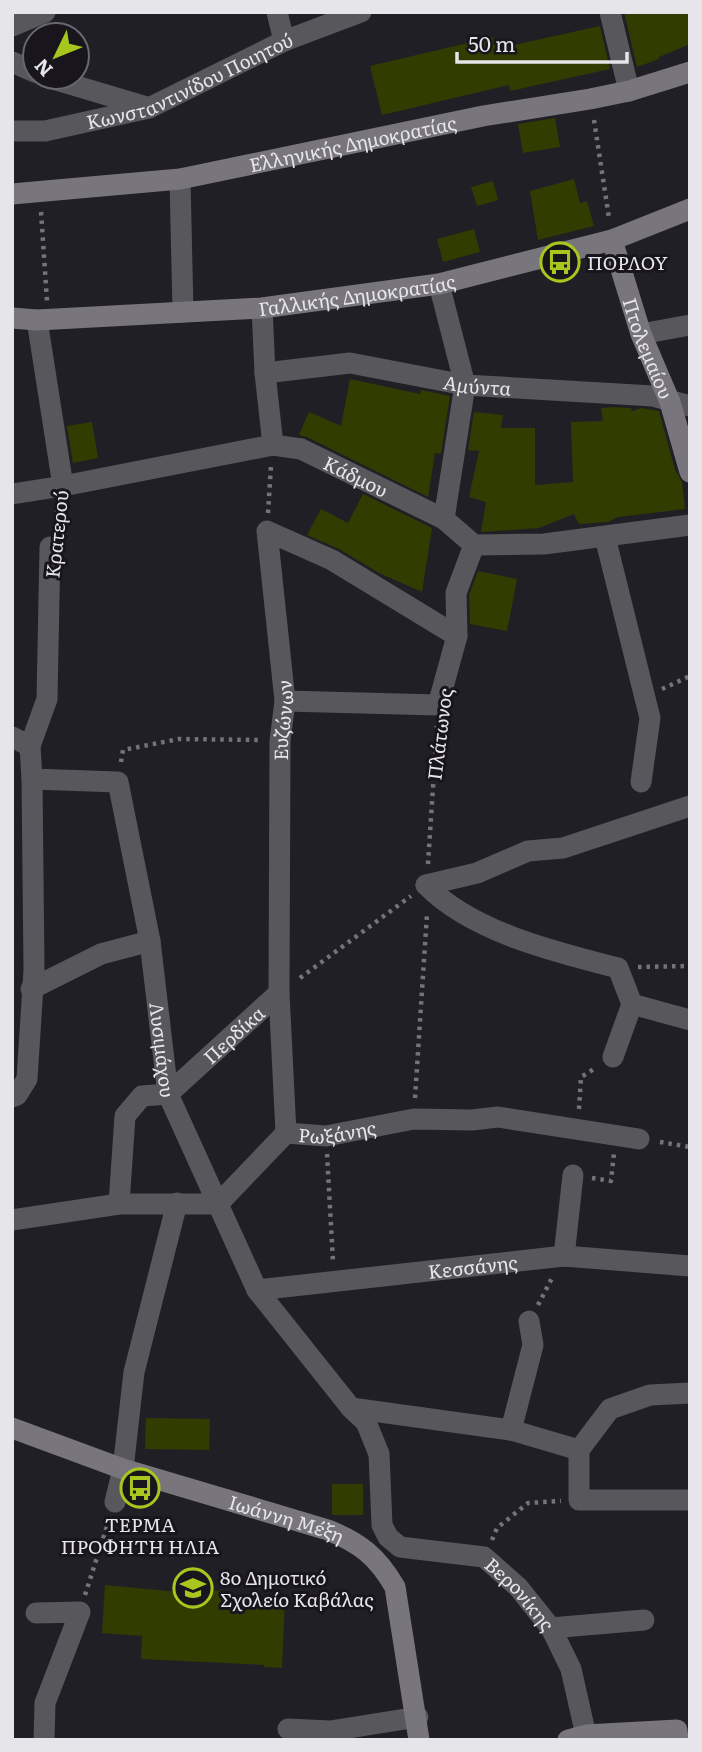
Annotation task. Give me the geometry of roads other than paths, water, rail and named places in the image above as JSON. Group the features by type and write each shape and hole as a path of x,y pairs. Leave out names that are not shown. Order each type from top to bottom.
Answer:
{"street":[{"path":"12,26 44,12"},
{"path":"276,12 284,41"},
{"name":"Κωνσταντινίδου Ποιητού","path":"12,131 45,131 149,108 284,41 361,12"},
{"path":"610,12 629,91"},
{"name":"Ελληνικής Δημοκρατίας","path":"12,194 180,179 483,116 629,91 690,72"},
{"path":"91,91 149,108"},
{"path":"180,179 183,312"},
{"name":"Γαλλικής Δημοκρατίας","path":"12,318 43,320 262,308 439,284 612,240 690,209"},
{"name":"Πτολεμαίου","path":"612,240 641,334 680,404 690,472"},
{"path":"439,284 465,385 444,519"},
{"path":"262,308 272,446"},
{"name":"Κρατερού","path":"43,320 62,486"},
{"path":"641,334 690,325"},
{"name":"Αμύντα","path":"265,373 350,363 465,385 653,396 680,404"},
{"name":"Κάδμου","path":"12,494 272,446 301,449 444,519 474,545"},
{"path":"474,545 544,544 690,525"},
{"name":"Ευζώνων","path":"286,1133 279,993 280,741 285,701 267,531 332,560 457,636"},
{"path":"605,537 650,718 641,782"},
{"name":"Πλάτωνος","path":"285,701 438,705 457,636 456,593 474,545"},
{"name":"Κρατερού","path":"21,741 47,699 50,547"},
{"path":"15,1096 27,1079 34,970 32,779 21,741"},
{"name":"Λυσιμάχου","path":"32,779 118,782 150,942 168,1094 257,1290 351,1408"},
{"path":"613,1057 632,1004 618,968 575,957 471,920 428,887 477,873 528,851 563,848 690,806"},
{"path":"31,989 102,954 150,942"},
{"name":"Περδίκα","path":"119,1204 125,1116 142,1096 168,1094 279,993"},
{"path":"632,1004 690,1020"},
{"name":"Ρωξάνης","path":"218,1204 286,1133 326,1136 414,1119 472,1120 498,1117 639,1139"},
{"path":"564,1255 573,1175"},
{"path":"115,1502 123,1469 134,1372 177,1203"},
{"path":"12,1220 119,1204 218,1204"},
{"name":"Κεσσάνης","path":"257,1290 564,1255 690,1266"},
{"path":"511,1430 533,1345 529,1321"},
{"path":"690,1393 650,1395 610,1409 579,1450 579,1500 690,1500"},
{"path":"351,1408 511,1430 579,1450"},
{"name":"Βερονίκης","path":"351,1408 366,1422 379,1454 382,1525 388,1537 400,1547 484,1558 518,1587 551,1628 571,1669 580,1738"},
{"name":"Ιωάννη Μέξη","path":"12,1428 123,1469 328,1530 352,1540 370,1553 395,1587 418,1717 419,1740"},
{"path":"36,1614 80,1612 46,1703 44,1740"},
{"path":"551,1628 644,1620"},
{"path":"288,1729 331,1735 418,1717"},
{"path":"580,1738 681,1732"}],"place":[{"name":"ΠΟΡΛΟΥ","path":"560,262"},
{"name":"ΤΕΡΜΑ ΠΡΟΦΗΤΗ ΗΛΙΑ","path":"140,1488"},
{"name":"8ο Δημοτικό Σχολείο Καβάλας","path":"193,1588"}]}
